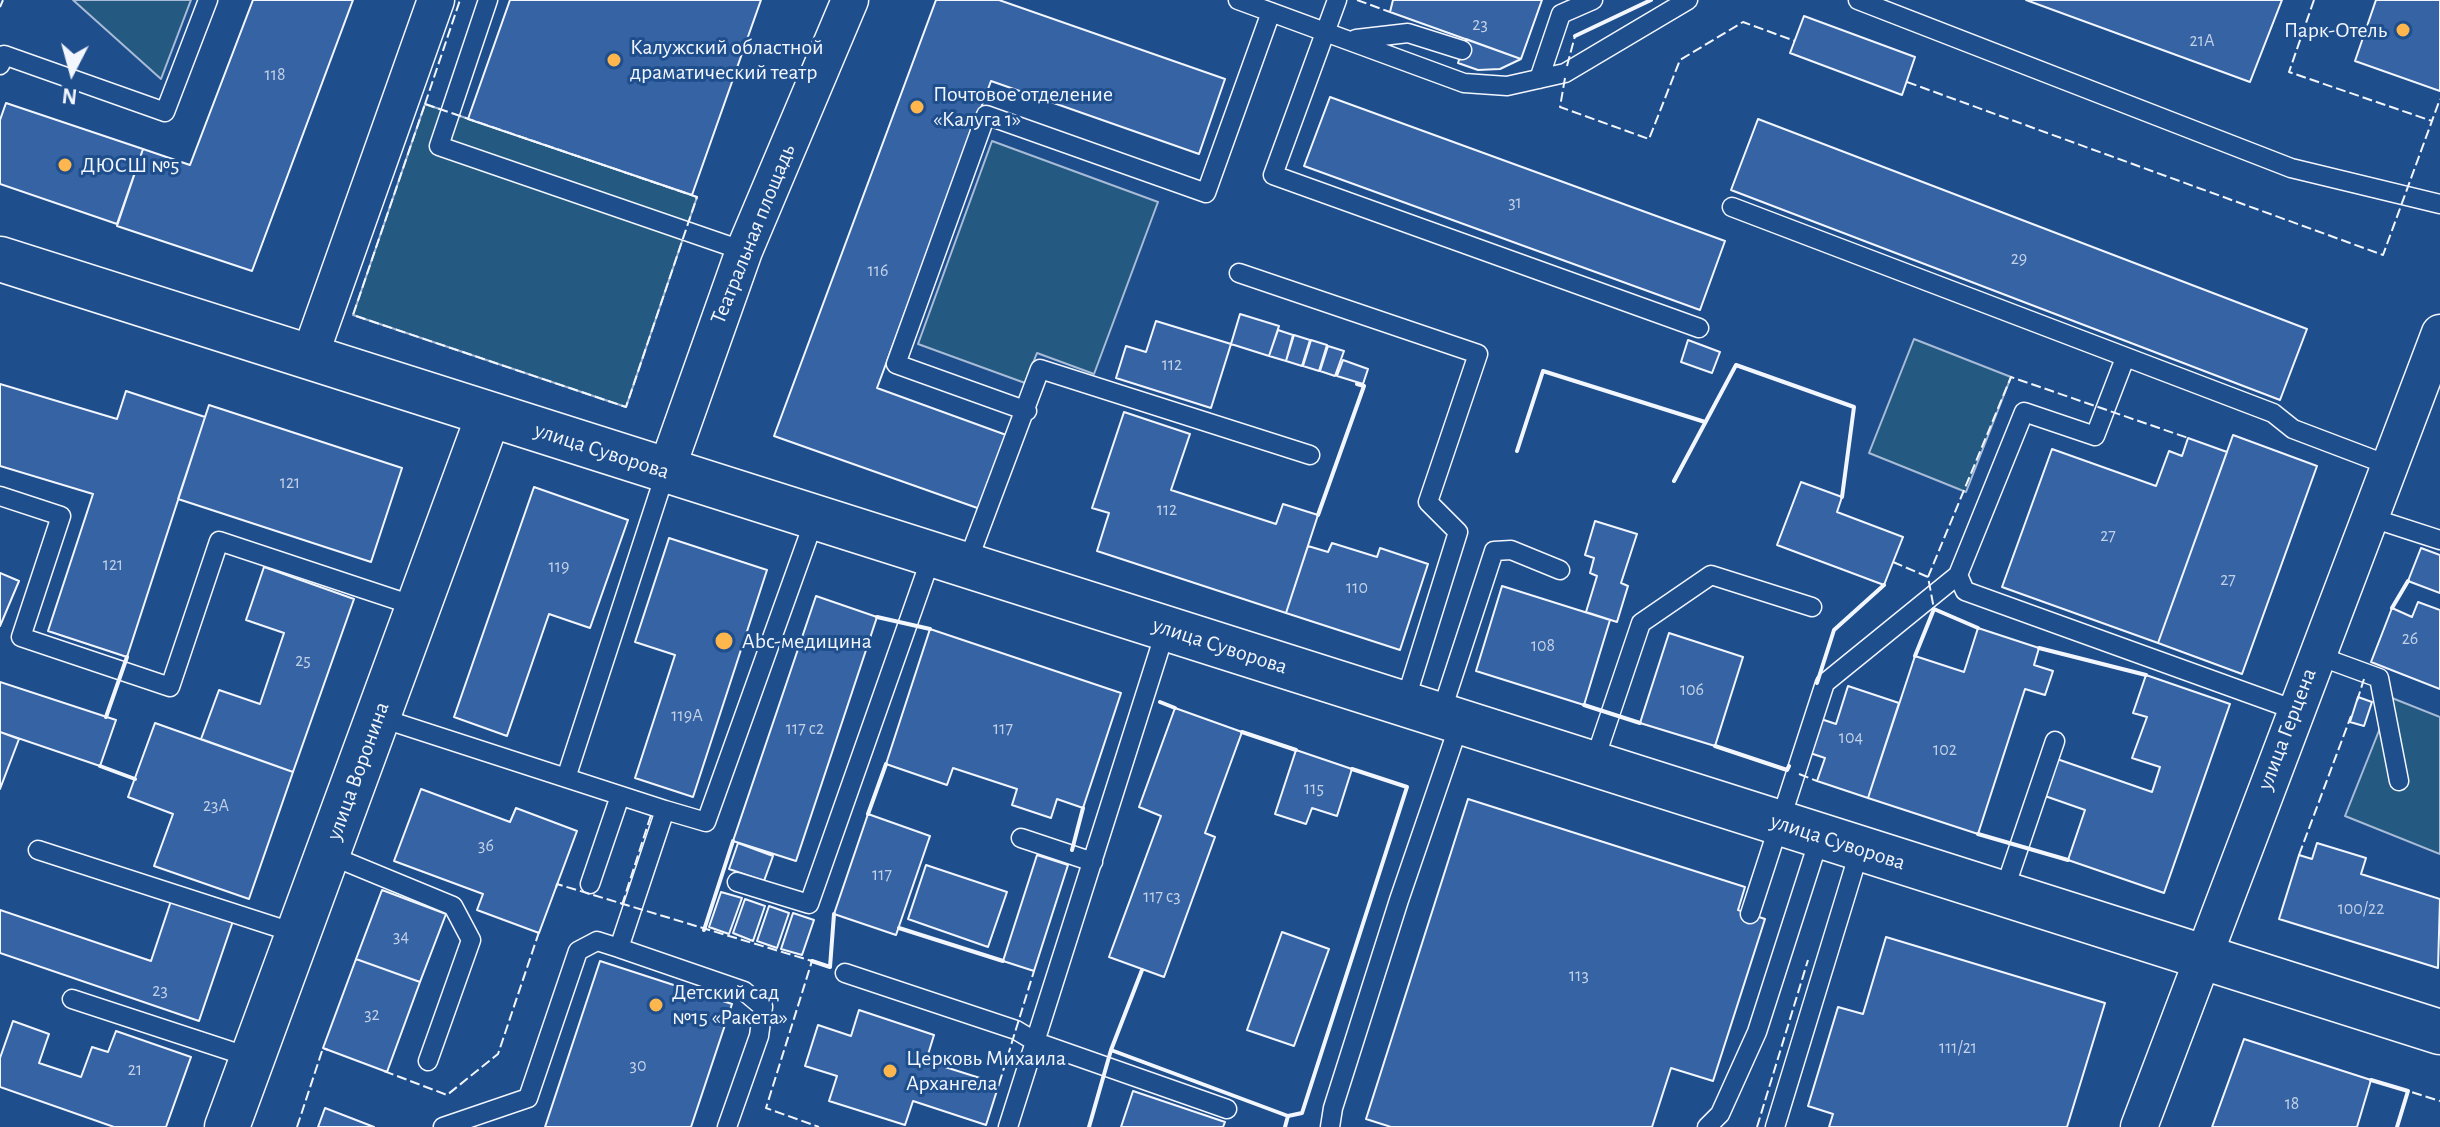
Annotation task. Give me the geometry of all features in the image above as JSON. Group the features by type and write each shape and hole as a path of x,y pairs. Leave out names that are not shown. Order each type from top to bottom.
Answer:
{"street":[{"path":"309,358 436,0"},
{"name":"Театральная площадь","path":"666,471 744,251 850,0"},
{"name":"улица Суворова","path":"0,259 2440,1032"},
{"name":"улица Герцена","path":"2139,1127 2440,333"},
{"name":"улица Воронина","path":"227,1127 489,414"}],"lane":[{"path":"0,65 4,55 165,112 208,0"},
{"path":"488,0 439,146 744,251"},
{"path":"1238,0 1354,40 1464,83 1507,86 1565,73 1688,0"},
{"path":"1337,0 1273,175 1699,328"},
{"path":"1539,79 1561,14 1593,0"},
{"path":"1858,0 2291,168 2440,204"},
{"path":"1027,411 896,364 986,115 1206,193 1271,12"},
{"path":"1354,40 1408,33 1462,50"},
{"path":"1732,207 2273,413 2293,429 2388,465"},
{"path":"1239,273 1478,354 1428,502 1458,532 1435,714 1389,930 1333,1108 1330,1127"},
{"path":"1775,1127 1820,836 1825,683 1958,575 2024,412 2095,436 2125,358"},
{"path":"737,882 809,904 949,560 1027,411 1040,369 1310,455"},
{"path":"566,778 666,471"},
{"path":"0,496 61,516 21,637 170,687 219,541 418,607"},
{"path":"2369,517 2440,540"},
{"path":"378,717 706,822 815,518"},
{"path":"1435,714 1494,551 1511,550 1560,570"},
{"path":"1593,765 1641,623 1711,575 1812,607"},
{"path":"1958,575 1965,591 2295,710"},
{"path":"1008,1127 1166,629"},
{"path":"2316,655 2379,678 2399,781"},
{"path":"2003,894 2055,741"},
{"path":"590,884 620,796"},
{"path":"619,948 665,810"},
{"path":"1750,914 1820,836"},
{"path":"1707,1127 1720,1114 1757,1032 1820,836"},
{"path":"1021,838 1093,862"},
{"path":"38,850 298,934"},
{"path":"327,854 453,906 471,940 428,1061"},
{"path":"443,1127 528,1098 578,951 597,941 744,991 763,1007 759,1036 727,1127"},
{"path":"845,973 1016,1030 1036,1042 1227,1109"},
{"path":"72,999 252,1058"}],"shaded area":[{"path":"73,0 191,0 161,79"},
{"path":"425,104 697,197 626,407 353,315"},
{"path":"992,141 1158,202 1094,374 1037,353 1025,383 918,344"},
{"path":"1914,339 2011,377 1966,492 1869,453"},
{"path":"2392,698 2440,717 2440,854 2345,816"}],"building":[{"path":"253,0 353,0 252,271 117,226 143,149 190,165"},
{"name":"Калужский областной драматический театр","path":"510,0 761,0 692,195 468,119"},
{"path":"936,0 999,0 1225,79 1199,154 991,81 877,388 1009,436 983,510 774,436"},
{"path":"1393,0 1542,0 1521,59 1390,12"},
{"path":"2026,0 2282,0 2250,82"},
{"name":"Парк-Отель","path":"2376,0 2440,0 2440,91 2355,61"},
{"path":"1804,16 1915,57 1902,95 1790,53"},
{"path":"1466,39 1521,59 1500,69 1478,70 1458,63"},
{"path":"1330,97 1725,241 1700,310 1304,166"},
{"path":"6,103 143,149 117,224 0,184 0,120"},
{"path":"1758,119 2307,329 2280,400 1731,190"},
{"path":"1240,314 1279,326 1269,356 1231,344"},
{"path":"1156,321 1231,344 1211,408 1116,378 1126,346 1146,352"},
{"path":"1278,330 1293,335 1286,361 1269,356"},
{"path":"1294,335 1310,340 1302,366 1286,361"},
{"path":"1311,340 1327,345 1319,371 1303,366"},
{"path":"1688,340 1720,352 1712,373 1681,362"},
{"path":"1328,346 1344,351 1335,376 1320,371"},
{"path":"1343,360 1368,369 1363,384 1337,376"},
{"path":"0,384 117,419 126,391 205,417 127,657 48,631 93,494 0,466"},
{"path":"209,405 402,468 371,562 178,499"},
{"path":"1124,412 1190,434 1171,490 1276,524 1283,504 1318,515 1286,613 1097,551 1109,513 1092,508"},
{"path":"2233,435 2317,466 2242,674 2158,643"},
{"path":"2188,438 2227,452 2158,643 2002,587 2052,449 2156,486 2169,451 2182,456"},
{"path":"1801,482 1842,497 1837,512 1903,537 1884,585 1777,545"},
{"path":"534,487 628,520 590,628 549,614 507,736 454,717"},
{"path":"1595,521 1637,534 1621,583 1628,586 1617,622 1586,612 1597,576 1590,573 1594,558 1585,555"},
{"path":"669,538 767,570 693,797 635,778 675,655 635,642"},
{"path":"1332,543 1377,557 1380,548 1428,564 1400,650 1286,613 1308,546 1328,552"},
{"path":"2421,548 2440,555 2440,593 2408,581"},
{"path":"264,567 354,599 293,772 201,739 219,690 260,704 284,633 246,620"},
{"path":"0,573 19,581 0,626"},
{"path":"1502,586 1610,620 1584,705 1476,671"},
{"path":"816,596 877,617 796,861 733,841"},
{"path":"2418,602 2440,610 2440,689 2371,662 2392,608 2412,617"},
{"path":"1978,628 2039,648 2034,665 2053,671 2045,695 2025,689 1978,834 1868,798 1915,656 1964,672"},
{"path":"930,629 1121,693 1083,808 1057,799 1051,818 1012,805 1017,789 953,768 947,785 886,764"},
{"path":"1669,633 1743,657 1715,746 1640,723"},
{"path":"2146,675 2230,704 2164,893 2068,860 2085,810 2045,796 2057,759 2152,792 2160,767 2132,758 2147,717 2133,713"},
{"path":"0,682 116,720 100,766 0,732"},
{"path":"1848,686 1899,703 1868,798 1817,781 1825,758 1810,753 1821,719 1836,724"},
{"path":"2358,697 2372,702 2364,726 2350,722"},
{"path":"1175,708 1242,732 1205,833 1215,837 1164,977 1109,957 1161,816 1139,807"},
{"path":"155,723 293,772 249,899 154,866 173,814 128,797"},
{"path":"0,732 19,739 0,789"},
{"path":"1296,750 1352,769 1337,816 1312,808 1306,824 1275,814"},
{"path":"421,789 510,822 516,808 577,831 539,933 477,910 483,894 394,861"},
{"path":"1468,799 1745,887 1738,910 1765,919 1713,1081 1671,1068 1652,1127 1391,1127 1366,1119"},
{"path":"868,814 930,836 896,935 834,914"},
{"path":"738,843 773,856 764,881 729,869"},
{"path":"2317,843 2366,858 2361,874 2440,899 2438,968 2279,919 2299,855 2312,859"},
{"path":"1037,855 1068,865 1034,971 1003,961"},
{"path":"926,865 1007,892 988,947 908,919"},
{"path":"382,890 446,914 420,982 356,959"},
{"path":"721,892 742,898 729,934 709,927"},
{"path":"745,899 765,906 753,941 733,933"},
{"path":"171,901 233,921 199,1021 0,953 0,910 151,961"},
{"path":"769,906 789,913 777,948 757,941"},
{"path":"793,913 814,920 802,955 781,949"},
{"path":"1282,932 1329,949 1294,1046 1247,1030"},
{"path":"1886,937 2105,1003 2067,1127 1829,1127 1833,1114 1808,1106 1838,1007 1863,1014"},
{"path":"356,959 420,982 387,1072 323,1048"},
{"path":"600,961 732,1004 691,1127 545,1127"},
{"name":"Церковь Михаила Архангела","path":"859,1010 934,1035 926,1061 999,1084 986,1125 913,1101 905,1125 829,1101 837,1076 805,1066 818,1025 851,1036"},
{"path":"13,1021 49,1034 39,1063 81,1077 92,1047 108,1052 116,1031 191,1057 166,1127 114,1127 0,1087 0,1058"},
{"path":"2244,1039 2371,1080 2357,1127 2212,1127"},
{"path":"1133,1091 1225,1122 1223,1127 1121,1127"},
{"path":"325,1108 374,1127 318,1127"}],"fence":[{"path":"0,7 3,0"},
{"path":"425,104 460,0"},
{"path":"1357,0 1390,12"},
{"path":"2314,0 2289,72 2432,121"},
{"path":"1565,78 1560,107 1649,139 1680,60 1743,22 1795,41"},
{"path":"1567,66 1575,36"},
{"path":"1907,82 2383,255 2440,99"},
{"path":"425,104 697,197 626,407 353,315 425,104"},
{"path":"1928,577 2011,377 2188,438"},
{"path":"1893,562 1928,577 1934,609"},
{"path":"2357,701 2364,679"},
{"path":"2299,855 2351,716"},
{"path":"1799,774 1817,781"},
{"path":"622,905 651,815"},
{"path":"556,888 557,884 812,961 766,1108 819,1127"},
{"path":"384,1071 447,1095 498,1054 540,929"},
{"path":"1757,1127 1808,960"},
{"path":"999,1084 1034,971"},
{"path":"297,1127 323,1048 328,1050"},
{"path":"2397,1127 2408,1091 2440,1101"}],"wall":[{"path":"1575,36 1651,0"},
{"path":"1674,481 1736,365 1854,407 1842,497"},
{"path":"1517,451 1543,371 1705,422"},
{"path":"1318,515 1364,386 1357,384"},
{"path":"2392,608 2408,581"},
{"path":"1817,683 1834,630 1884,585"},
{"path":"1915,656 1934,609 1978,628"},
{"path":"877,617 930,629"},
{"path":"2039,648 2146,675"},
{"path":"106,717 127,657"},
{"path":"1160,702 1175,708"},
{"path":"1584,705 1640,723"},
{"path":"1242,732 1296,750"},
{"path":"1715,746 1787,770 1789,766"},
{"path":"868,814 886,764"},
{"path":"100,766 135,779"},
{"path":"1288,1116 1302,1113 1407,787 1352,769"},
{"path":"1072,850 1083,808"},
{"path":"1978,834 2068,860"},
{"path":"704,930 733,841"},
{"path":"812,961 830,967 834,914"},
{"path":"899,928 1003,961"},
{"path":"1089,1127 1111,1050 1142,970"},
{"path":"1111,1050 1288,1116 1285,1127"},
{"path":"2371,1080 2408,1091 2397,1127"}],"place":[{"name":"Парк-Отель","path":"2403,30"},
{"name":"Калужский областной драматический театр","path":"614,60"},
{"name":"Почтовое отделение «Калуга 1»","path":"917,107"},
{"name":"ДЮСШ №5","path":"65,165"},
{"name":"Abc-медицина","path":"724,641"},
{"name":"Детский сад №15 «Ракета»","path":"656,1005"},
{"name":"Церковь Михаила Архангела","path":"890,1071"}]}
